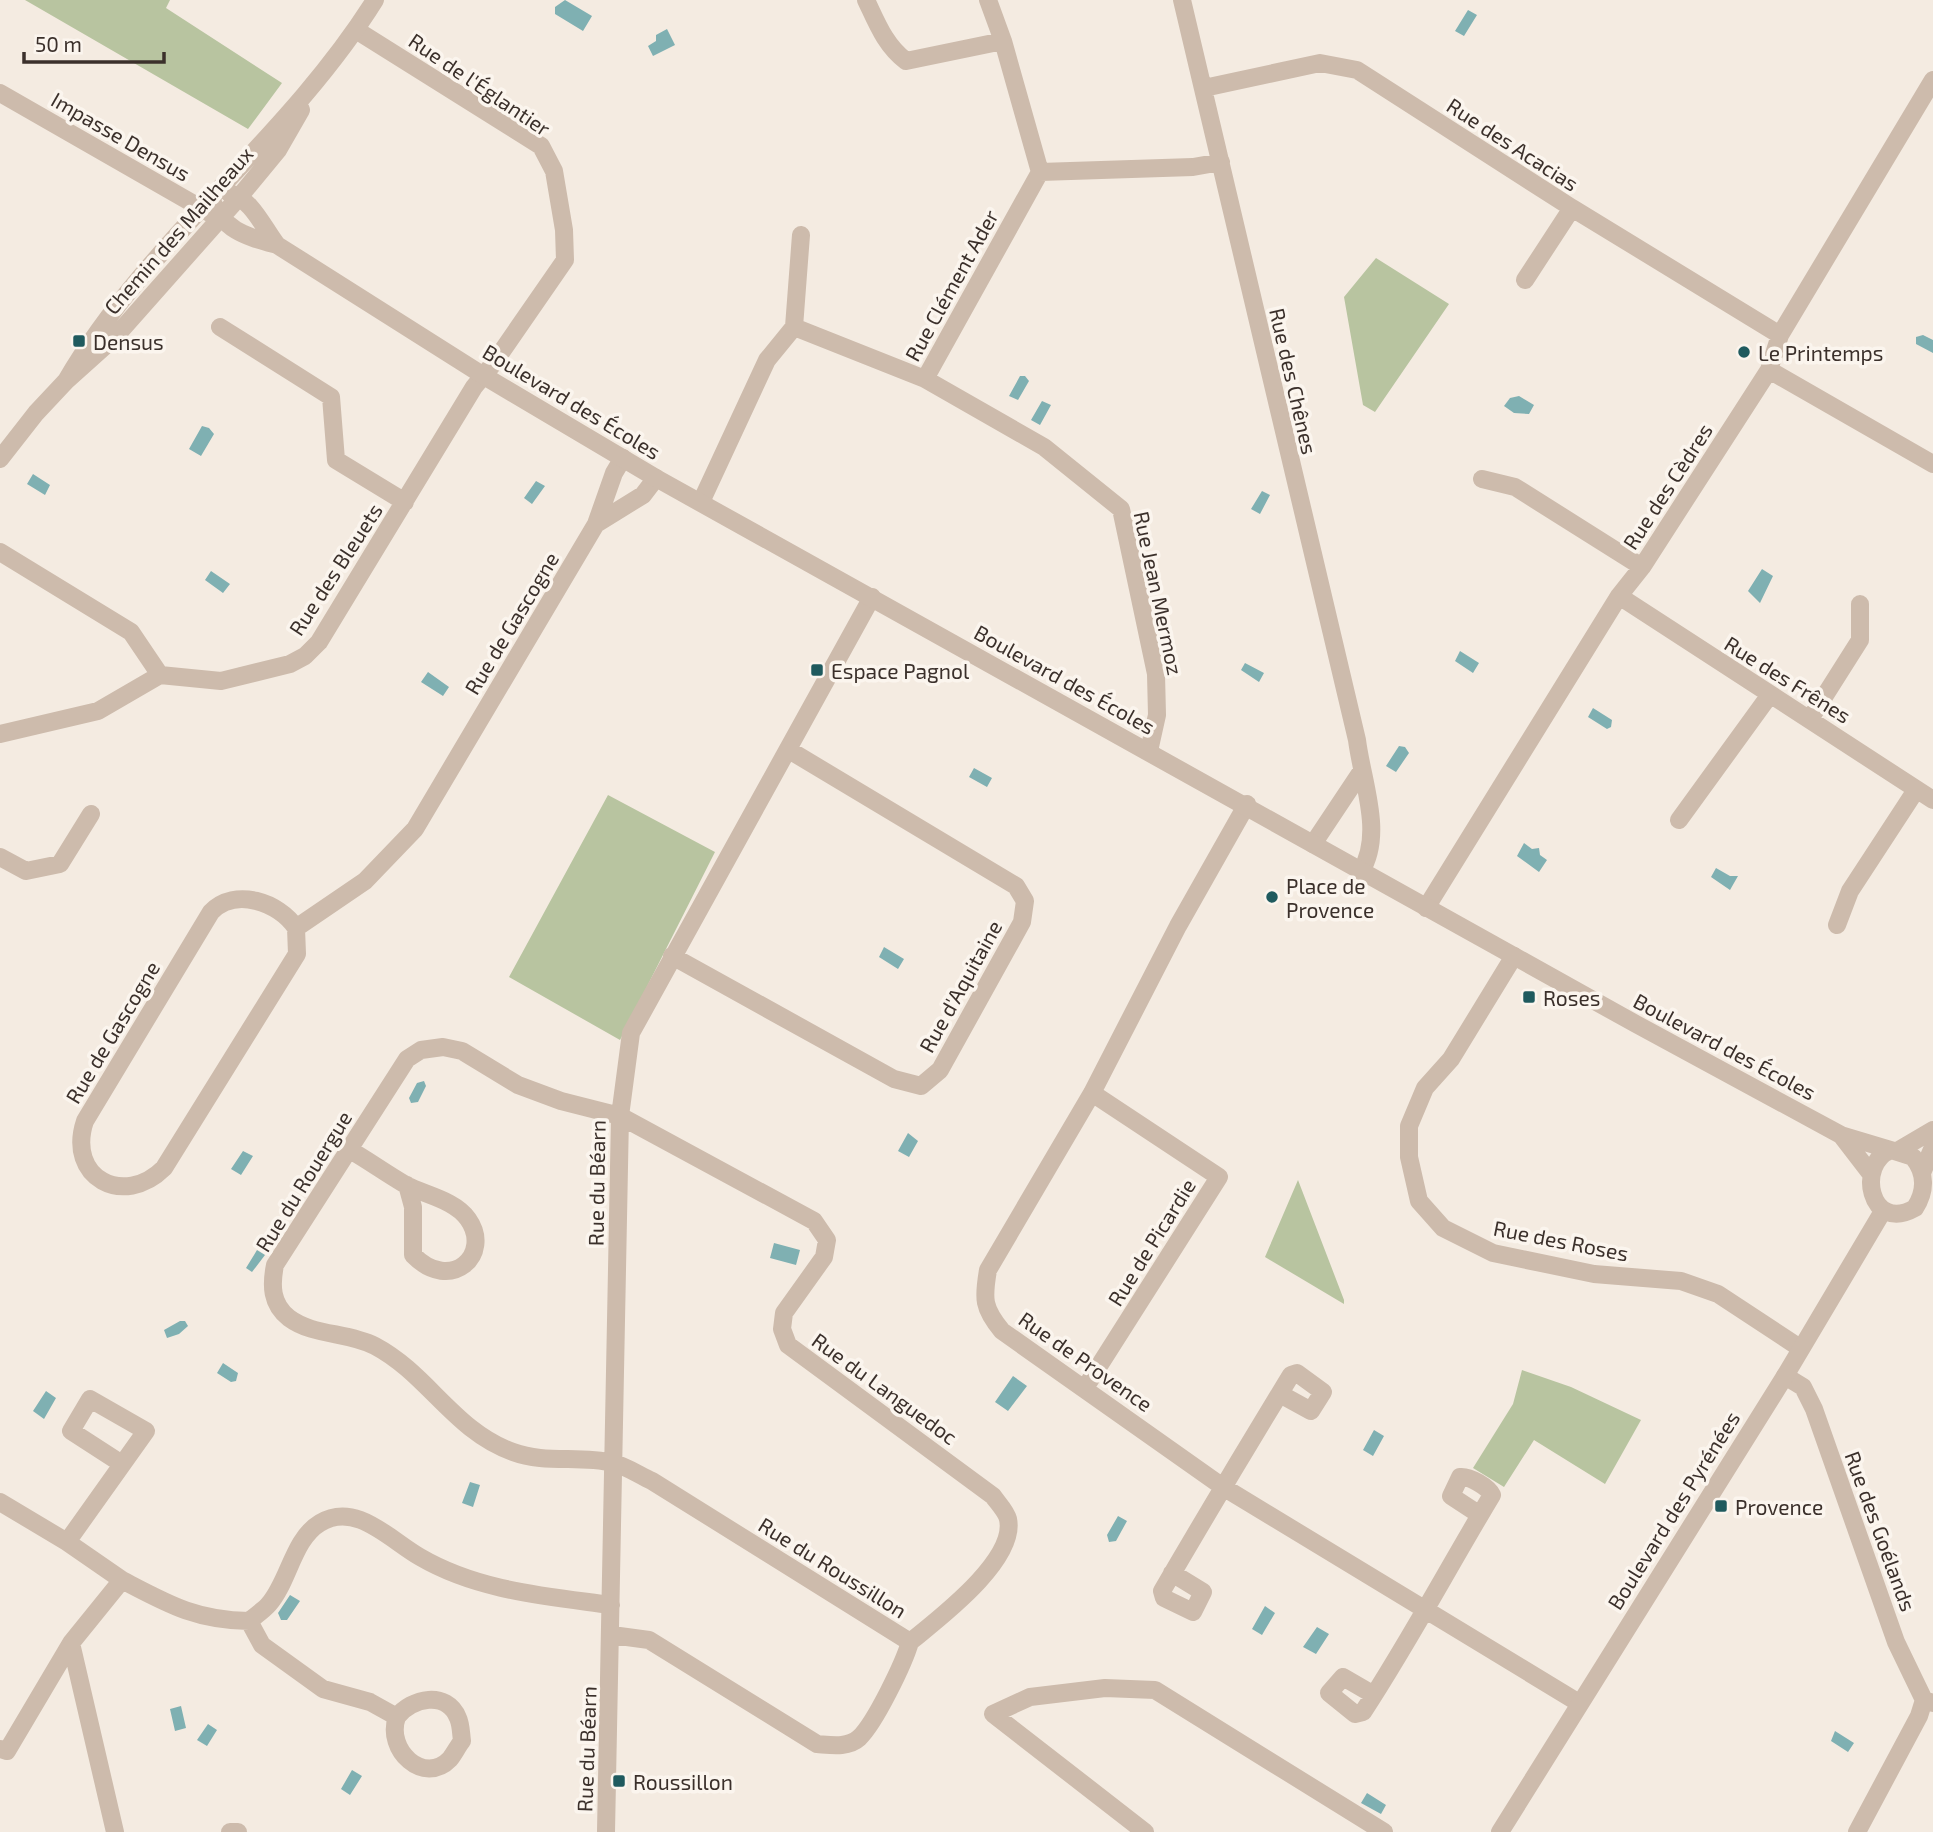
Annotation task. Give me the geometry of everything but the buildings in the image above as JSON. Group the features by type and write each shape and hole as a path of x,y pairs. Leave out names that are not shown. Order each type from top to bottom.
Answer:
{"street":[{"name":"Chemin des Mailheaux","path":"0,458 66,380 130,292 307,96 375,0"},
{"path":"866,0 888,44 906,61 1003,41"},
{"path":"988,0 1003,41 1040,172 1193,167 1221,162"},
{"name":"Rue des Chênes","path":"1182,0 1272,392 1356,740 1368,799 1371,847 1361,872"},
{"name":"Rue de l'Églantier","path":"356,30 541,146 554,171 564,230 565,260 484,376"},
{"name":"Rue des Acacias","path":"1203,88 1320,63 1357,71 1572,208 1780,335"},
{"name":"Rue des Cèdres","path":"1426,908 1619,596 1642,567 1769,370 1780,335 1933,80"},
{"name":"Impasse Densus","path":"0,93 211,200"},
{"name":"Chemin des Mailheaux","path":"66,380 115,337 240,196 293,127 307,96"},
{"name":"Rue Clément Ader","path":"794,327 925,379 1040,172"},
{"path":"219,219 211,200 240,196"},
{"name":"Boulevard des Écoles","path":"240,196 277,245"},
{"path":"1525,280 1572,208"},
{"name":"Boulevard des Écoles","path":"219,219 254,239 277,245 484,376 656,478 1247,804 1361,872 1841,1135 1895,1150"},
{"path":"701,502 767,360 794,327 801,235"},
{"path":"220,327 331,397 336,460 405,502"},
{"path":"1769,370 1933,464"},
{"name":"Rue des Bleuets","path":"160,675 220,681 290,664 305,656 319,642 484,376"},
{"name":"Rue Jean Mermoz","path":"925,379 1044,447 1121,509 1156,674 1157,715 1149,751"},
{"name":"Rue de Gascogne","path":"296,928 365,881 415,829 596,524 614,473 623,458"},
{"name":"Rue de Gascogne","path":"596,524 643,495 656,478"},
{"path":"1482,479 1515,488 1642,567"},
{"path":"0,552 131,632 160,675 98,710 0,734"},
{"name":"Rue des Frênes","path":"1619,596 1769,696 1810,719 1933,800"},
{"name":"Rue du Béarn","path":"606,1832 612,1635 620,1116 631,1033 872,597"},
{"path":"1810,719 1860,640 1860,604"},
{"path":"1679,820 1769,696"},
{"name":"Rue d'Aquitaine","path":"672,956 894,1079 921,1086 940,1070 1022,922 1025,901 1016,886 789,750"},
{"path":"1313,844 1361,772"},
{"path":"1838,925 1850,891 1916,790"},
{"name":"Rue de Provence","path":"1247,804 1178,926 1092,1093 988,1269 984,1294 988,1314 1002,1331 1223,1487 1579,1703"},
{"path":"0,857 26,871 60,864 91,814"},
{"name":"Rue de Gascogne","path":"249,899 282,913 296,928 298,954 164,1168 156,1176 134,1186 107,1183 95,1176 81,1156 85,1121 211,912 228,900 249,899"},
{"name":"Rue des Roses","path":"1514,956 1451,1059 1425,1088 1409,1126 1409,1157 1419,1200 1443,1228 1493,1253 1594,1274 1681,1281 1718,1294 1800,1348"},
{"name":"Rue du Rouergue","path":"615,1463 545,1460 514,1453 480,1437 456,1418 395,1357 371,1344 310,1328 289,1318 277,1304 271,1285 275,1265 407,1059 421,1050 443,1047 463,1051 518,1084 620,1116"},
{"name":"Rue de Picardie","path":"1085,1388 1219,1177 1092,1093"},
{"name":"Rue du Languedoc","path":"620,1116 814,1221 827,1240 824,1257 784,1313 782,1329 788,1345 993,1496 1008,1519 1005,1542 978,1585 910,1642"},
{"path":"1895,1150 1913,1157 1922,1172 1927,1203 1907,1212 1890,1214 1883,1211 1874,1197 1871,1174 1877,1159 1933,1130"},
{"name":"Boulevard des Écoles","path":"1841,1135 1871,1174"},
{"path":"1922,1172 1933,1147"},
{"path":"350,1150 407,1185 449,1204 468,1219 474,1237 472,1255 462,1268 443,1273 426,1268 413,1255 412,1207 407,1185"},
{"name":"Boulevard des Pyrénées","path":"1500,1832 1786,1376 1800,1348 1883,1211"},
{"name":"Rue des Goélands","path":"1786,1376 1803,1387 1814,1409 1896,1642 1929,1701"},
{"path":"1172,1573 1280,1394"},
{"name":"Rue du Roussillon","path":"612,1635 649,1640 817,1744 841,1746 859,1739 904,1666 910,1642 652,1481 615,1463"},
{"path":"67,1542 122,1464"},
{"path":"0,1502 67,1542 122,1580 187,1613 222,1621 249,1621 270,1603 298,1550 318,1523 340,1515 361,1519 422,1559 485,1586 611,1605"},
{"path":"1374,1695 1427,1610 1480,1515"},
{"path":"0,1749 7,1751 71,1643 122,1580"},
{"path":"249,1621 262,1645 323,1689 370,1702 397,1717"},
{"path":"71,1643 115,1832"},
{"path":"1145,1832 993,1714 1030,1698 1105,1688 1154,1690 1384,1832"},
{"path":"1857,1832 1929,1701"},
{"path":"230,1832 238,1832"}],"green space":[{"path":"25,0 170,0 166,8 282,83 248,129"},
{"path":"1376,258 1449,304 1375,412 1363,405 1344,297"},
{"path":"608,795 715,852 620,1040 509,977"},
{"path":"1298,1180 1344,1300 1344,1304 1265,1257"},
{"path":"1522,1370 1571,1387 1641,1420 1605,1484 1534,1440 1504,1487 1473,1468 1513,1404"}],"water":[{"path":"565,0 592,16 583,31 555,14 555,7"},
{"path":"1468,10 1477,15 1464,36 1455,31"},
{"path":"667,29 675,45 653,56 648,46 656,41 656,35"},
{"path":"1923,335 1933,340 1933,353 1916,344 1916,337"},
{"path":"1020,376 1025,376 1029,381 1018,400 1009,396"},
{"path":"1519,396 1534,405 1529,414 1514,413 1504,406 1510,398"},
{"path":"1042,401 1051,405 1040,425 1031,420"},
{"path":"202,426 209,428 214,434 201,456 189,449"},
{"path":"33,474 50,485 45,495 27,484"},
{"path":"536,481 545,486 532,504 524,498"},
{"path":"1262,491 1270,495 1260,514 1251,509"},
{"path":"1762,569 1773,576 1760,603 1748,591"},
{"path":"211,571 230,584 223,593 205,580"},
{"path":"1460,651 1479,663 1473,673 1455,661"},
{"path":"1245,663 1264,673 1259,682 1241,670"},
{"path":"428,672 449,687 443,696 421,682"},
{"path":"1593,708 1612,720 1611,727 1607,729 1588,717"},
{"path":"1399,746 1405,747 1409,753 1396,772 1386,766"},
{"path":"974,768 992,778 987,787 969,777"},
{"path":"1524,843 1532,849 1539,848 1540,855 1547,860 1539,872 1517,856"},
{"path":"1716,868 1730,876 1738,876 1730,890 1711,877"},
{"path":"884,947 904,959 898,969 879,957"},
{"path":"424,1081 426,1086 418,1102 411,1103 409,1098 417,1083"},
{"path":"908,1133 918,1141 909,1157 898,1151"},
{"path":"243,1151 253,1156 241,1175 231,1169"},
{"path":"774,1243 800,1250 796,1265 770,1258"},
{"path":"257,1250 265,1255 252,1272 246,1268"},
{"path":"185,1321 188,1326 179,1334 167,1338 164,1330"},
{"path":"223,1363 238,1373 236,1381 231,1382 217,1373"},
{"path":"1013,1376 1027,1386 1008,1411 995,1402"},
{"path":"46,1391 56,1398 44,1419 33,1411"},
{"path":"1374,1430 1384,1436 1373,1456 1363,1450"},
{"path":"470,1482 480,1485 473,1507 462,1503"},
{"path":"1118,1516 1127,1521 1116,1541 1109,1542 1107,1535"},
{"path":"290,1595 300,1601 287,1620 281,1620 278,1613"},
{"path":"1265,1606 1275,1613 1262,1635 1252,1629"},
{"path":"1317,1627 1329,1634 1316,1654 1303,1647"},
{"path":"181,1706 186,1728 175,1731 170,1709"},
{"path":"208,1724 217,1730 207,1746 197,1740"},
{"path":"1835,1731 1854,1743 1848,1752 1831,1741"},
{"path":"352,1770 362,1776 350,1795 341,1789"},
{"path":"1367,1793 1386,1805 1381,1814 1361,1803"}],"place":[{"name":"Densus","path":"79,341"},
{"name":"Le Printemps","path":"1744,352"},
{"name":"Espace Pagnol","path":"817,670"},
{"name":"Place de Provence","path":"1272,897"},
{"name":"Roses","path":"1529,997"},
{"name":"Provence","path":"1721,1506"},
{"name":"Roussillon","path":"619,1781"}]}
